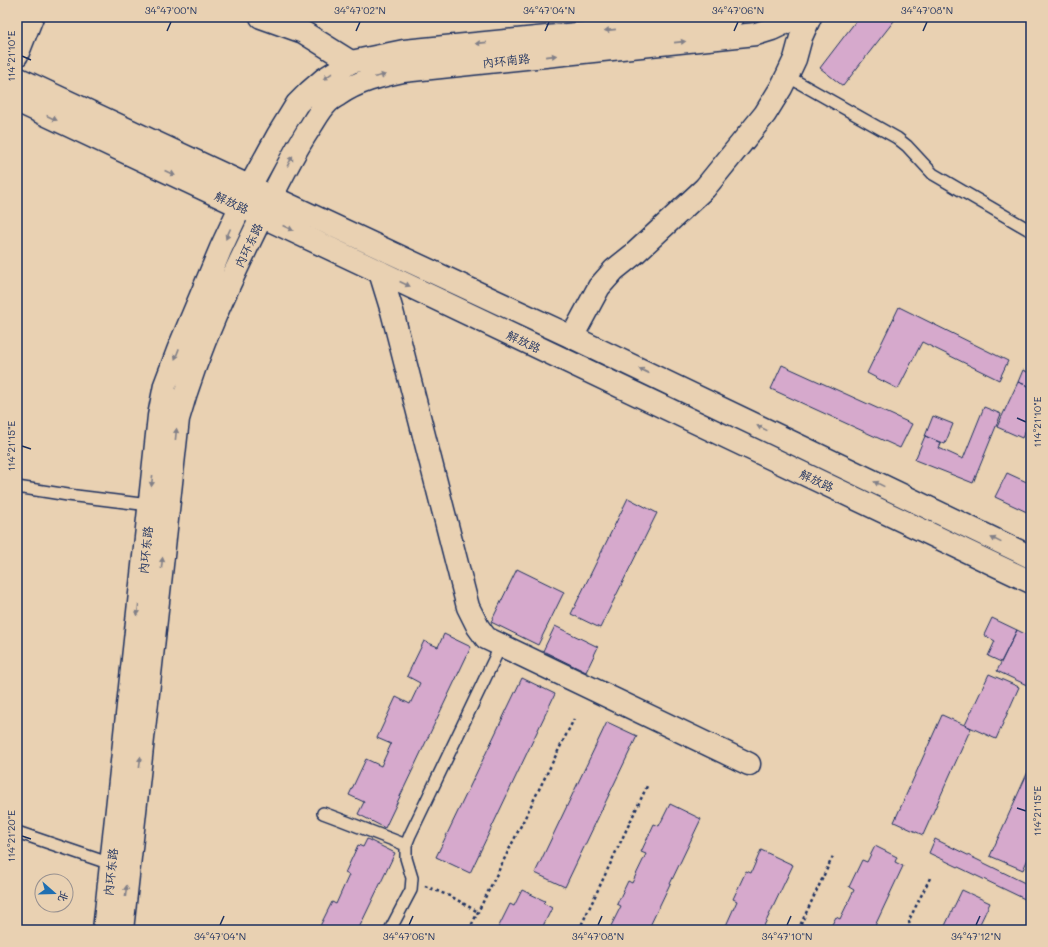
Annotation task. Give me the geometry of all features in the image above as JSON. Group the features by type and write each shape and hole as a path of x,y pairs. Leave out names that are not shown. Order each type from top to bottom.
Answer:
{"street":[{"path":"17,56 32,17"},
{"path":"261,17 302,32 350,62"},
{"name":"内环南路","path":"250,186 297,104 324,79 350,62 404,50 717,20 732,17"},
{"name":"内环南路","path":"272,196 298,144 318,114 329,101 348,88 374,78 403,71 756,34 772,29 797,17"},
{"path":"572,336 599,286 614,270 634,254 705,188 765,114 781,88 795,59 801,37 810,17"},
{"name":"解放路","path":"17,78 572,336 1031,557"},
{"name":"解放路","path":"17,101 1031,582"},
{"name":"内环东路","path":"104,930 149,505 159,416 165,385 221,248 250,186"},
{"name":"内环东路","path":"122,930 178,419 198,357 241,260 272,196"},
{"path":"380,272 392,311 468,607 478,627 486,638 749,764"}],"lane":[{"path":"787,76 897,138 907,146 933,174 1031,231"},
{"path":"17,487 149,505"},
{"path":"390,930 411,890 412,878 406,858 406,845 501,645"},
{"path":"323,813 406,845"},
{"path":"17,832 111,864"}],"path":[{"path":"469,930 574,719"},
{"path":"579,930 648,784"},
{"path":"798,930 834,854"},
{"path":"910,930 909,920 930,878"},
{"path":"412,882 429,886 478,912"}],"building":[{"path":"859,17 897,17 843,86 820,68"},
{"path":"899,307 1008,361 999,380 922,342 898,389 867,373"},
{"path":"782,365 912,424 900,448 771,389"},
{"path":"1023,370 1031,374 1031,387 1018,382"},
{"path":"1018,382 1031,387 1031,418 1022,438 997,427"},
{"path":"984,407 1001,414 973,483 915,460 925,436 941,443 939,448 963,459"},
{"path":"933,416 953,424 945,444 925,436"},
{"path":"1007,473 1031,484 1031,514 995,497"},
{"path":"628,498 657,513 600,628 571,614"},
{"path":"517,569 564,592 538,645 491,622"},
{"path":"992,618 1017,630 1001,662 988,656 995,641 984,635"},
{"path":"555,626 598,647 586,672 543,651"},
{"path":"1017,630 1031,637 1031,687 997,671"},
{"path":"444,634 471,647 385,828 358,814 364,802 349,795 366,759 381,766 391,744 377,738 396,697 410,704 420,683 407,676 424,641 438,647"},
{"path":"989,674 1019,687 996,739 965,725"},
{"path":"522,678 555,694 470,873 436,857"},
{"path":"942,715 971,728 923,835 894,822"},
{"path":"607,722 637,736 565,887 535,873"},
{"path":"1031,765 1031,852 1023,870 990,856"},
{"path":"670,804 701,819 648,930 609,930 621,906 617,904 628,881 632,883 646,854 641,852 654,824 659,826"},
{"path":"367,839 395,853 358,930 318,930 332,902 336,904 349,875 345,873 358,845 363,847"},
{"path":"935,839 1031,886 1031,902 929,853"},
{"path":"875,846 897,857 895,862 903,866 873,930 829,930 836,917 840,919 854,890 849,887 862,860 867,862"},
{"path":"761,850 793,865 762,930 724,930 737,901 733,899 746,871 751,873"},
{"path":"522,890 545,901 543,903 552,908 541,930 497,930 510,904 514,906"},
{"path":"962,890 990,903 977,930 943,930"}]}
